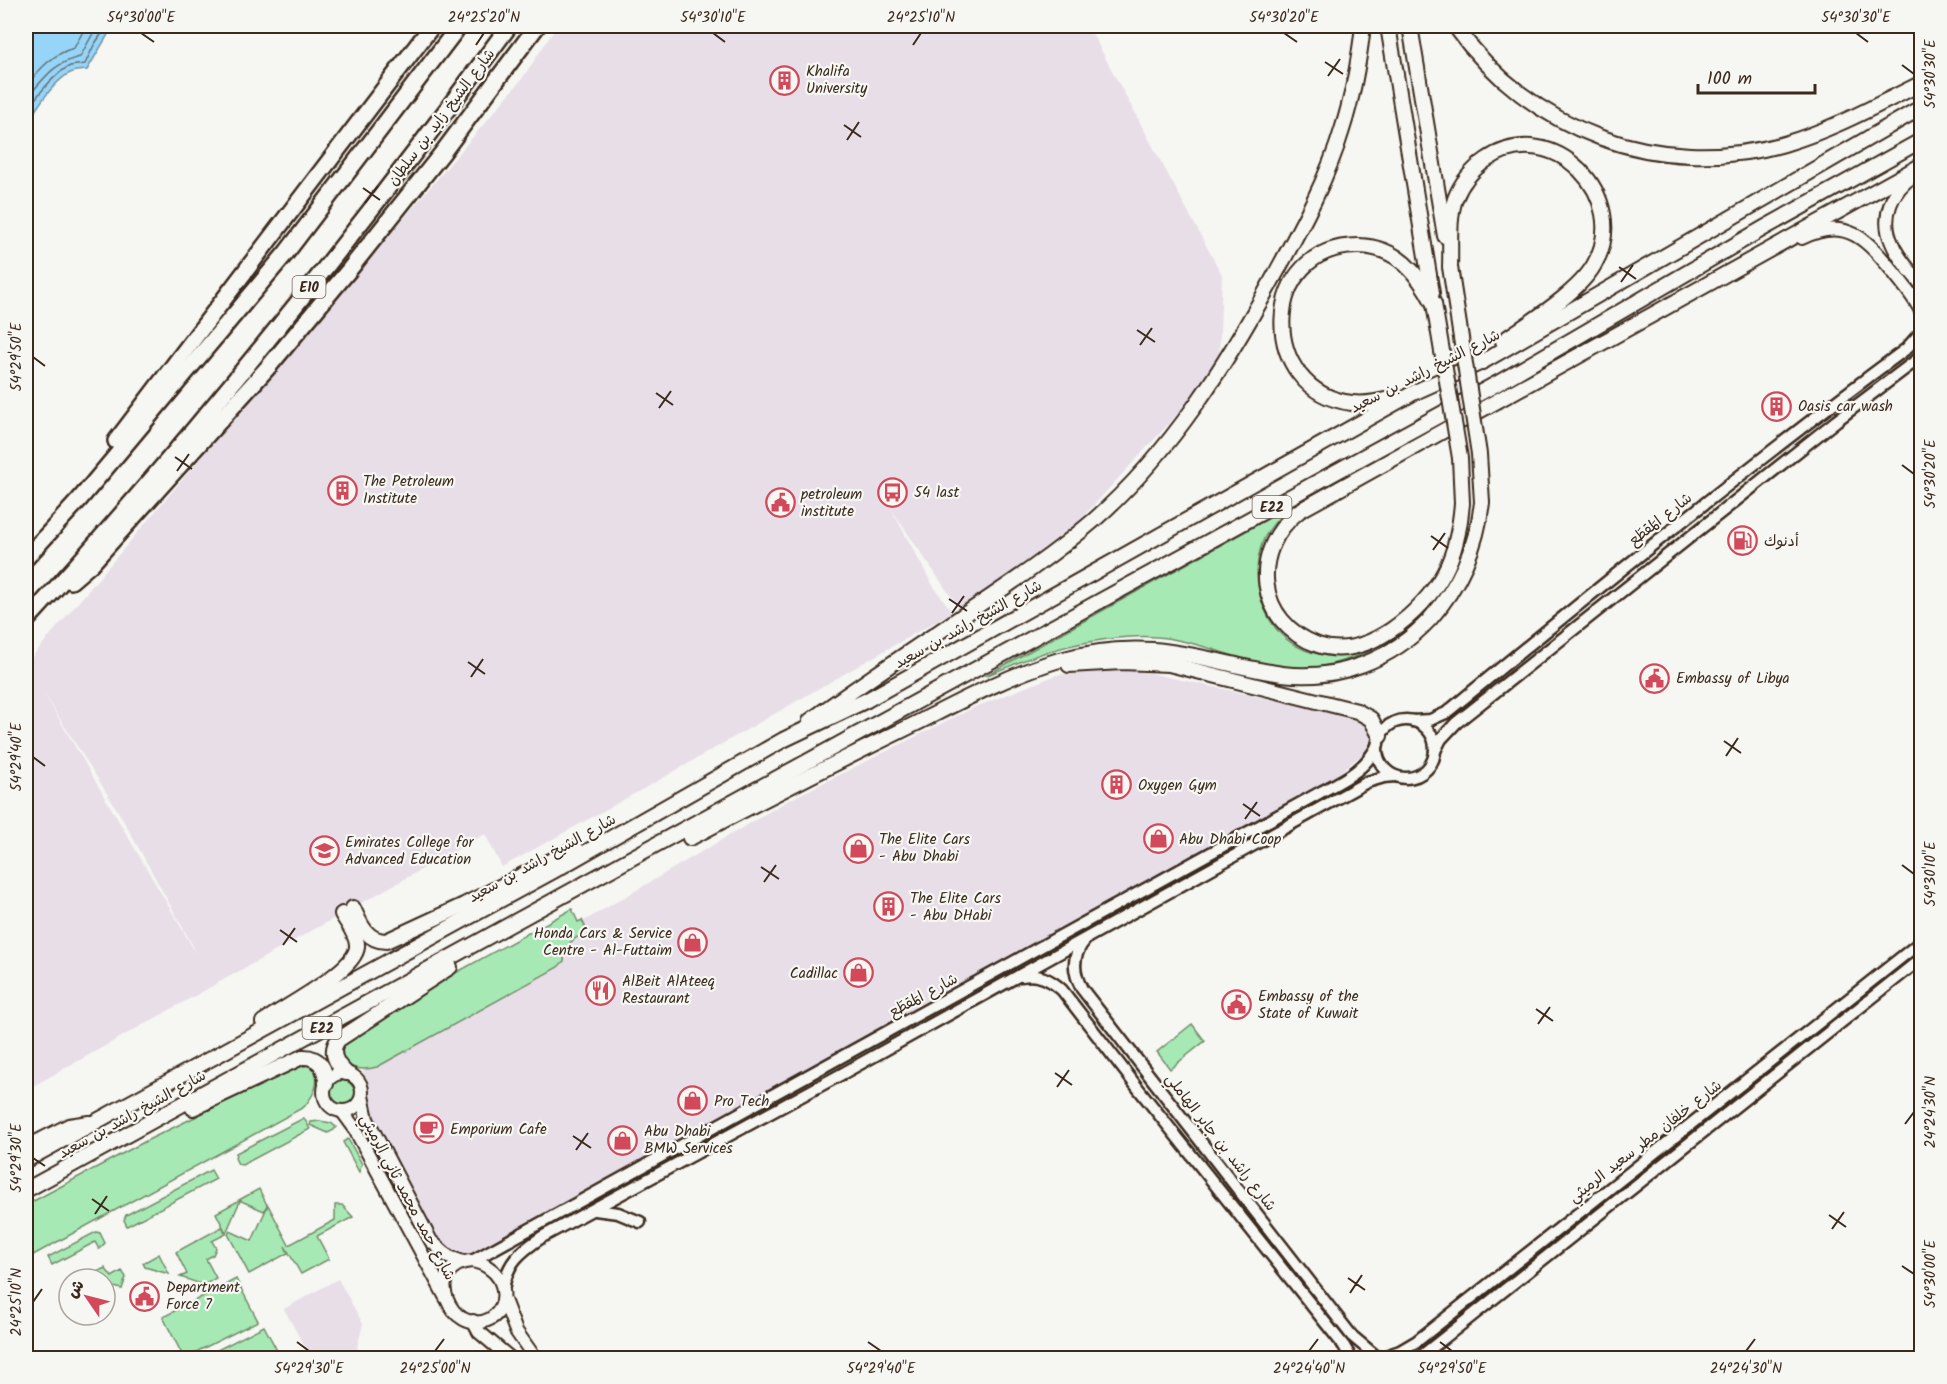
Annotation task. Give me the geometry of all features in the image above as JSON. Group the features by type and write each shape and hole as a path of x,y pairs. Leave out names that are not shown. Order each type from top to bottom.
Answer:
{"highway":[{"path":"38,543 432,26"},
{"name":"E10","path":"26,558 79,500 286,253 459,26"},
{"name":"شارع الشيخ زايد بن سلطان","path":"26,621 220,398 379,200 509,26"},
{"path":"51,594 66,586 92,563 270,365 396,213 537,26"},
{"path":"783,740 1040,563 1093,521 1114,501 1179,430 1220,370 1250,320 1318,192 1342,130 1358,64 1363,26"},
{"path":"1388,26 1434,304 1460,458 1461,524 1455,549 1443,574 1427,597 1407,619 1362,645 1338,649 1319,645 1299,635 1281,619 1270,600 1266,581 1266,559 1273,540 1280,528 1299,511 1759,255 1922,165"},
{"path":"618,867 665,850 994,685 1055,661 1088,653 1153,650 1188,654 1284,674 1322,675 1356,668 1390,652 1418,632 1440,608 1457,583 1470,557 1479,528 1482,502 1479,454 1410,26"},
{"path":"1455,26 1474,51 1498,75 1540,109 1559,120 1614,142 1655,152 1695,155 1739,152 1781,144 1828,128 1922,83"},
{"name":"شارع الشيخ راشد بن سعيد","path":"26,1160 634,825 783,740 867,700 1415,392 1484,361 1922,107"},
{"name":"شارع الشيخ راشد بن سعيد","path":"26,1190 1498,383 1764,228 1922,140"},
{"path":"1450,267 1452,213 1455,199 1470,174 1492,156 1521,147 1536,147 1550,151 1575,165 1596,192 1602,209 1604,228 1602,247 1594,265 1583,280 1495,347 1484,361"},
{"path":"1415,392 1379,401 1352,403 1333,399 1316,389 1297,371 1285,348 1281,322 1282,310 1290,286 1299,273 1322,255 1351,246 1380,249 1407,264 1417,274 1434,304"},
{"path":"1029,671 1112,662 1169,664 1357,711 1371,719 1379,740"},
{"path":"222,1053 350,963 358,945 347,911 373,939 386,941 464,905 581,845 634,825"},
{"path":"346,1073 339,1066 334,1053 334,1046 338,1040 430,981 494,934"},
{"path":"85,1158 299,1058 310,1057 317,1060 325,1071 326,1084"},
{"path":"26,1148 69,1126 86,1122 94,1123"}],"main road":[{"path":"1922,171 1904,183 1895,194 1889,209 1887,224 1895,250 1922,285"},
{"path":"1759,255 1784,248 1818,231 1831,229 1851,232 1868,243 1882,258 1913,297 1922,313"},
{"path":"346,1073 358,1080 362,1096 357,1105 342,1111 328,1103 324,1092 326,1084 334,1075 346,1073"},
{"name":"شارع حمد محمد ثاني الرميثي","path":"362,1096 367,1119 431,1241 449,1257 467,1261"},
{"name":"شارع حمد محمد ثاني الرميثي","path":"342,1111 353,1126 446,1298"},
{"path":"503,1295 496,1314 489,1319 473,1321 457,1314 446,1298 445,1280 455,1265 467,1261 488,1267 495,1273 503,1295 516,1331 535,1359"},
{"path":"473,1321 479,1332 510,1359"}],"street":[{"name":"شارع المَقطَع","path":"1413,721 1430,720 1446,713 1629,562 1906,349 1922,331"},
{"path":"1435,751 1427,729 1413,721 1406,720 1391,725 1379,740 1377,752 1383,766 1395,776 1410,778 1418,775 1430,765 1442,738 1456,723 1836,421 1922,356"},
{"name":"شارع المَقطَع","path":"467,1261 1359,770 1368,761 1379,740"},
{"name":"شارع المَقطَع","path":"503,1295 505,1275 522,1250 542,1237 840,1075 1367,782 1395,776"},
{"name":"شارع راشد بن جابر الهاملي","path":"1089,935 1080,945 1076,956 1076,978 1082,988 1352,1336 1380,1358"},
{"name":"شارع خلفان مطر سعيد الرميثي","path":"1380,1358 1400,1351 1417,1341 1922,941"},
{"name":"شارع خلفان مطر سعيد الرميثي","path":"1419,1359 1922,958"},
{"name":"شارع راشد بن جابر الهاملي","path":"1010,980 1034,974 1049,979 1069,997 1141,1092 1344,1346 1351,1359"},
{"path":"1069,997 1071,993 1076,993 1113,1039 1131,1051"},
{"path":"908,1036 905,1030 907,1025 926,1014 931,1007"},
{"path":"840,1075 857,1058 892,1038 892,1033 888,1030"},
{"path":"594,1210 618,1213 640,1222"},
{"path":"1553,1233 1562,1244"}],"shaded area":[{"path":"557,26 1088,26 1222,275 1219,360 1174,418 1078,522 961,611 891,509 932,584 952,612 661,779 502,867 485,834 26,1090 26,664 522,79","holes":["42,690 118,811 197,953"]},
{"path":"1126,668 1363,719 1373,732 1370,748 1324,785 500,1240 469,1255 453,1253 438,1241 370,1115 362,1064 381,1041 789,800 973,708 1057,675"},
{"path":"338,1279 363,1324 357,1347 363,1358 311,1358 284,1309"}],"green space":[{"path":"1289,507 1266,534 1258,559 1259,590 1270,620 1291,642 1313,653 1339,655 1373,650 1328,665 1294,669 1255,662 1176,640 1133,637 1093,641 1057,649 985,676"},
{"path":"572,909 578,922 582,920 587,931 570,943 564,961 558,967 377,1067 358,1068 340,1061 337,1051 342,1043 421,992"},
{"path":"1192,1024 1205,1041 1170,1069 1157,1052"},
{"path":"312,1066 315,1072 316,1088 304,1107 26,1259 26,1205 146,1141 295,1068"},
{"path":"341,1080 351,1084 355,1094 351,1104 341,1108 331,1104 327,1094 331,1084"},
{"path":"304,1118 310,1129 242,1165 238,1164 235,1158 236,1153"},
{"path":"311,1122 331,1123 336,1127 328,1133 310,1125"},
{"path":"348,1139 362,1164 359,1172 343,1142"},
{"path":"211,1170 216,1179 127,1226 124,1220 126,1215"},
{"path":"259,1189 267,1205 264,1211 239,1200"},
{"path":"240,1201 226,1233 216,1213"},
{"path":"268,1205 289,1245 335,1220 335,1205 342,1205 353,1217 317,1236 329,1259 301,1274 285,1246 288,1253 249,1274 228,1234 230,1231 252,1241"},
{"path":"222,1227 226,1234 212,1241 216,1248 213,1255 206,1259 216,1278 204,1285 180,1277 187,1274 176,1252"},
{"path":"96,1232 100,1233 105,1243 99,1249 95,1242 52,1265 48,1257"},
{"path":"159,1254 169,1274 145,1267 143,1263"},
{"path":"122,1271 126,1277 122,1289 117,1288 117,1274"},
{"path":"236,1279 258,1321 184,1358 163,1317"},
{"path":"264,1326 281,1358 202,1358"}],"water":[{"path":"26,26 118,26 110,31 87,70 75,71 67,75 47,94 29,123 33,130 26,137"}],"place":[{"name":"Khalifa University","path":"785,80"},
{"name":"Oasis car wash","path":"1777,406"},
{"name":"The Petroleum Institute","path":"342,490"},
{"name":"54 last","path":"893,492"},
{"name":"petroleum institute","path":"780,503"},
{"name":"أدنوك","path":"1743,541"},
{"name":"Embassy of Libya","path":"1655,678"},
{"name":"Oxygen Gym","path":"1117,785"},
{"name":"Abu Dhabi Coop","path":"1158,839"},
{"name":"The Elite Cars - Abu Dhabi","path":"858,848"},
{"name":"Emirates College for Advanced Education","path":"324,851"},
{"name":"The Elite Cars - Abu DHabi","path":"889,907"},
{"name":"Honda Cars & Service Centre - Al-Futtaim","path":"693,942"},
{"name":"Cadillac","path":"859,973"},
{"name":"AlBeit AlAteeq Restaurant","path":"601,990"},
{"name":"Embassy of the State of Kuwait","path":"1237,1005"},
{"name":"Pro Tech","path":"693,1101"},
{"name":"Emporium Cafe","path":"429,1129"},
{"name":"Abu Dhabi BMW Services","path":"623,1140"},
{"name":"Department Force 7","path":"145,1296"}]}
